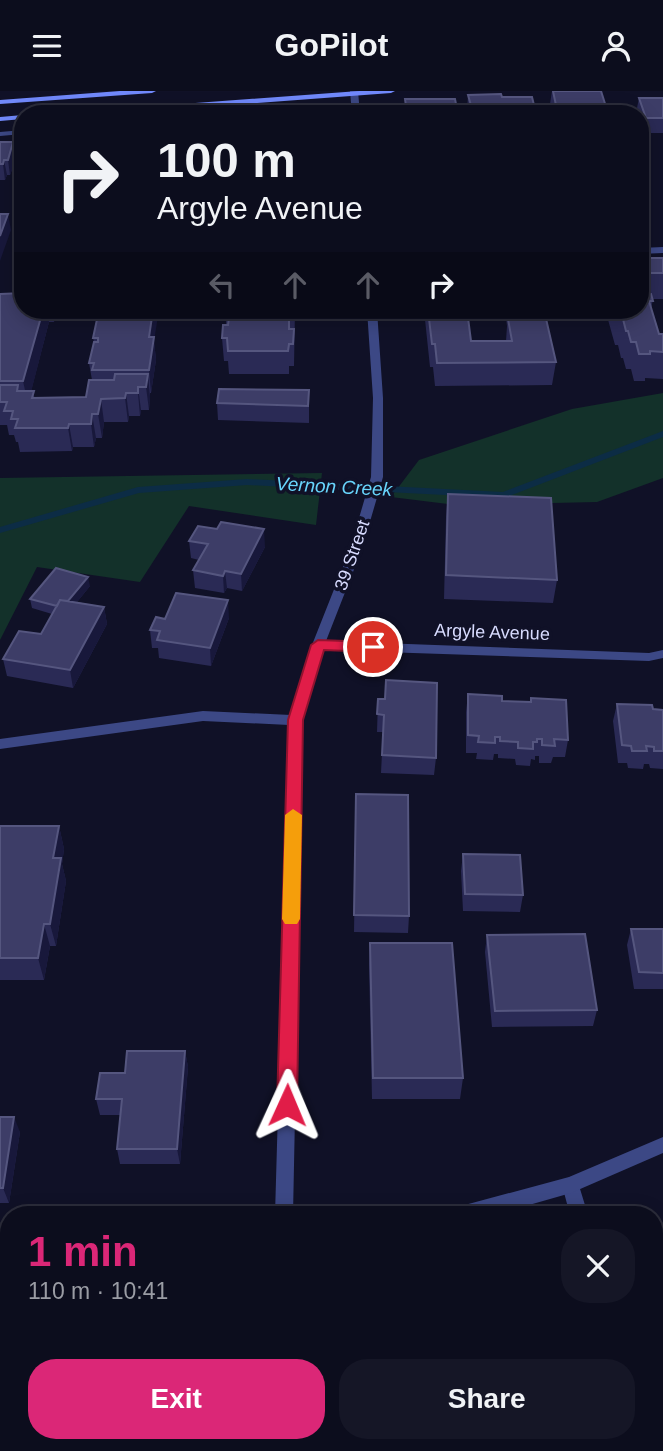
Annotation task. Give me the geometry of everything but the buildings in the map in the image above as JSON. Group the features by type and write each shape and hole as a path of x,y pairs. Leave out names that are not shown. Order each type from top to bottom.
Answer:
{"main road":[{"path":"0,102 152,91"},
{"path":"209,105 391,91"}],"street":[{"name":"39 Street","path":"284,1206 296,720 318,645 356,549 377,477 378,398 373,319"},
{"name":"Argyle Avenue","path":"318,645 649,657 663,654"},
{"path":"0,744 203,716 296,720"},
{"path":"494,1206 571,1185 663,1145"},
{"path":"571,1185 577,1206"}],"green space":[{"path":"663,393 663,478 597,502 456,505 391,497 419,460 572,409"},
{"path":"322,473 316,525 189,506 140,582 37,567 0,640 0,478"}],"waterway":[{"name":"Vernon Creek","path":"0,530 138,490 247,482 504,495 663,434"}],"slow traffic":[{"path":"291,919 293,815"}],"route":[{"path":"287,1105 296,720 318,645 373,647"}]}
